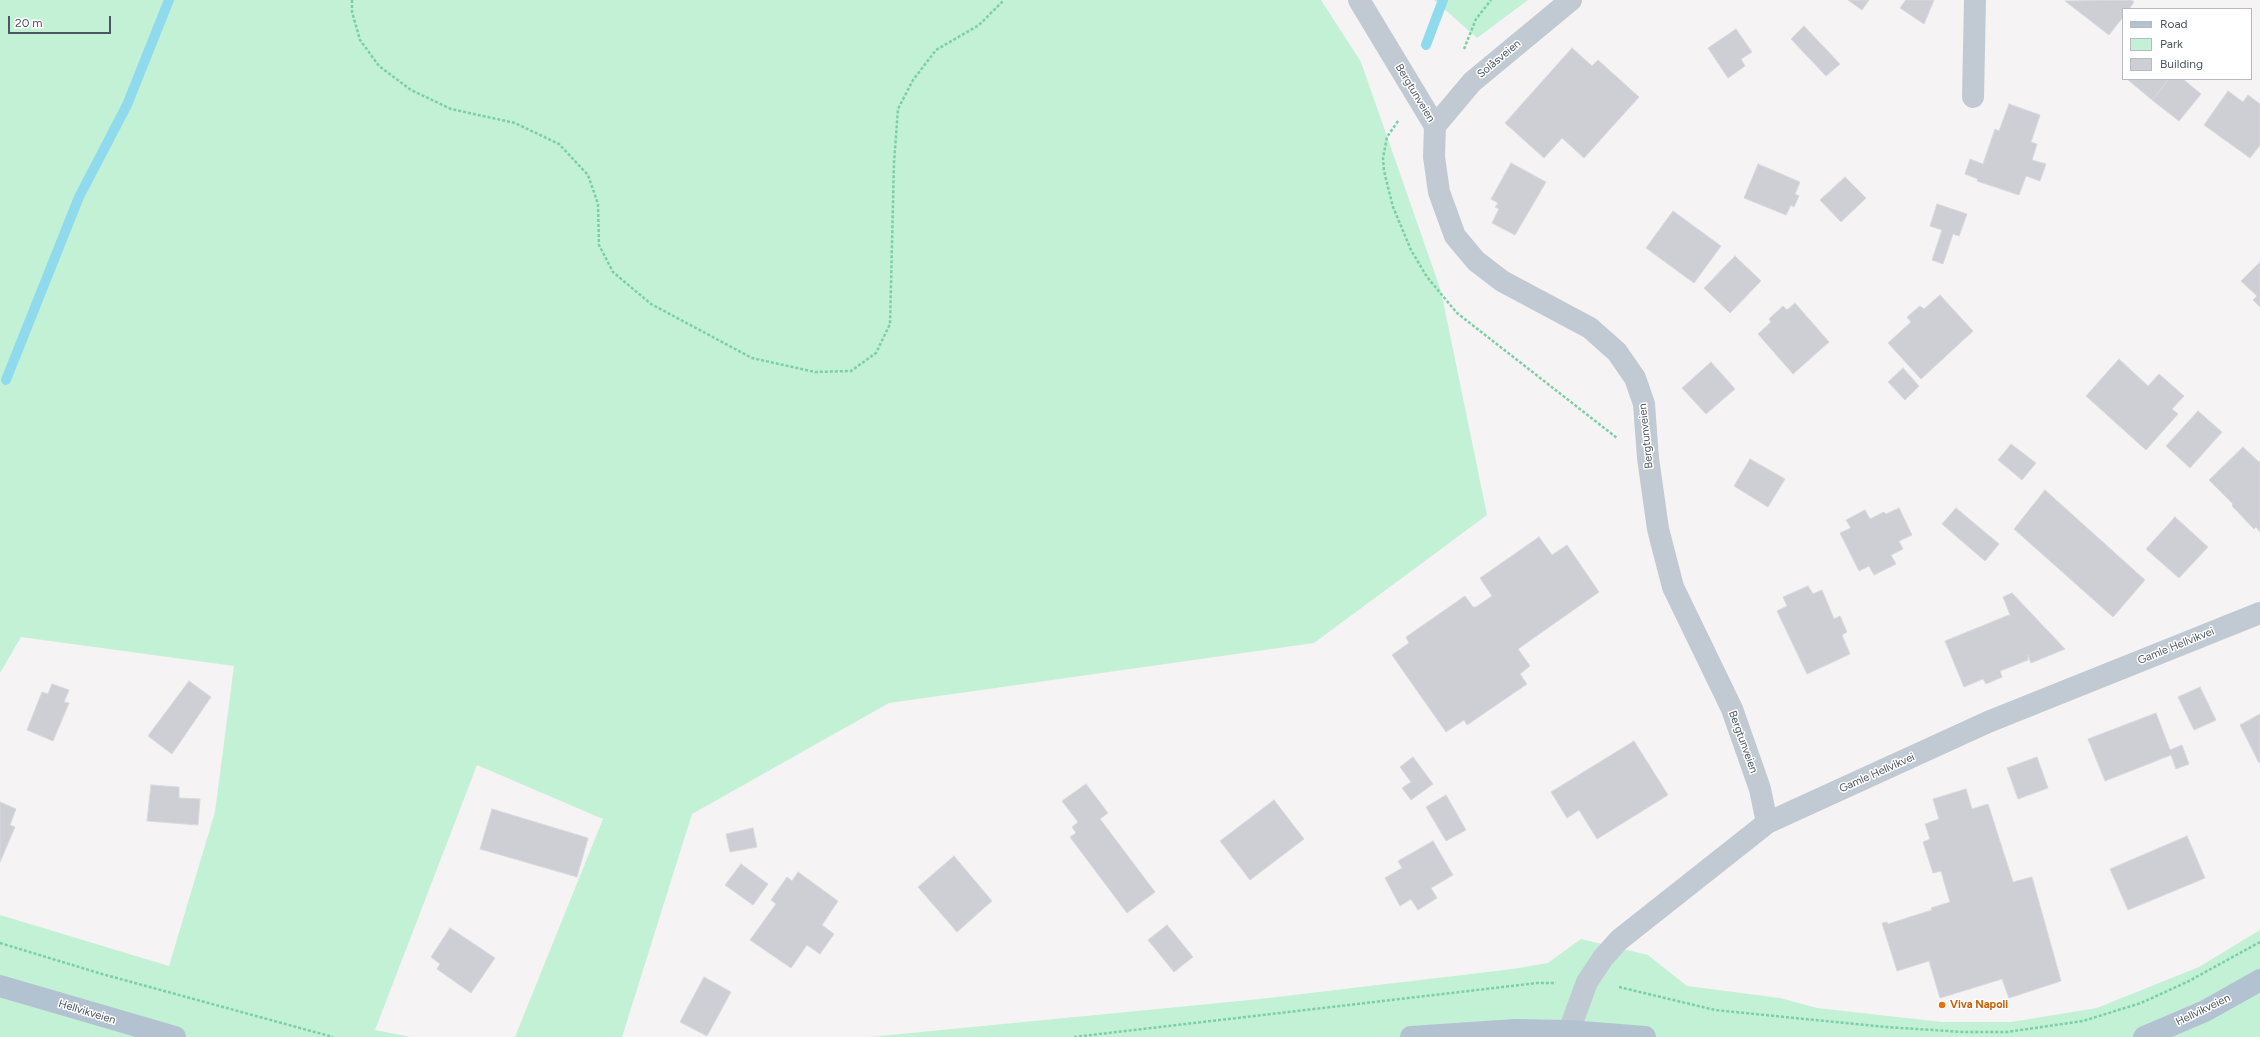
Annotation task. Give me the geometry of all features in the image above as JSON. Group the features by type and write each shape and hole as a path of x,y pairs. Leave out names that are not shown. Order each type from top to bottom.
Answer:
{"main road":[{"name":"Hellvikveien","path":"2144,1037 2206,1010 2260,980"},
{"name":"Hellvikveien","path":"0,986 175,1037"},
{"path":"1410,1037 1466,1032 1570,1031 1645,1037"}],"street":[{"name":"Bergtunveien","path":"1359,0 1435,126 1434,157 1439,192 1455,236 1476,261 1502,281 1590,328 1616,352 1635,378 1644,404 1648,458 1658,529 1673,587 1732,709 1760,789 1767,824"},
{"name":"Solåsveien","path":"1435,126 1472,82 1571,0"},
{"path":"1972,98 1975,0"},
{"name":"Gamle Hellvikvei","path":"1570,1031 1587,982 1603,958 1619,940 1767,824 1988,722 2260,613"}],"path":[{"path":"352,0 352,12 360,40 379,66 410,90 451,109 515,122 559,144 588,175 598,204 599,245 613,272 651,304 752,358 815,372 851,371 876,353 890,324 894,163 898,109 913,80 936,50 979,25 1004,0"},
{"path":"1472,82 1462,54 1476,19 1491,0"},
{"path":"1074,1037 1537,983 1587,982 1622,987 1671,1001 1715,1010 1885,1027 1964,1032 2007,1032 2084,1021 2141,1003 2196,978 2260,942"},
{"path":"0,944 102,974 333,1037"}],"green space":[{"path":"0,0 1321,0 1361,62 1441,291 1487,515 1314,643 889,703 692,814 622,1037 515,1037 603,819 477,765 375,1030 411,1037 0,1037 0,915 169,966 215,812 234,666 21,637 0,673"},
{"path":"1434,0 1528,0 1477,38"},
{"path":"2260,930 2260,1037 870,1037 1260,999 1513,969 1548,963 1581,939 1648,955 1687,986 1780,998 1817,1008 1942,1022 2011,1022 2097,1008 2199,967"}],"building":[{"path":"1848,0 1869,0 1862,10"},
{"path":"1906,0 1934,0 1924,24 1900,8"},
{"path":"2131,0 2134,2 2130,8 2122,8 2122,18 2109,35 2065,1"},
{"path":"1804,26 1840,64 1826,76 1791,39"},
{"path":"1736,29 1752,52 1741,59 1745,66 1728,78 1708,48"},
{"path":"1572,48 1592,66 1598,60 1639,97 1584,158 1562,138 1544,158 1505,123"},
{"path":"2128,80 2168,80 2152,100"},
{"path":"2168,80 2184,80 2201,94 2179,121 2152,100"},
{"path":"2228,91 2243,102 2248,95 2260,104 2260,145 2250,158 2204,125"},
{"path":"2009,104 2040,115 2031,142 2037,144 2032,160 2046,164 2040,181 2026,176 2019,195 1977,181 1978,179 1965,174 1970,159 1983,164 1995,129 1999,131"},
{"path":"1511,163 1546,182 1515,235 1492,223 1499,209 1495,207 1498,203 1491,199"},
{"path":"1758,164 1800,182 1795,194 1799,196 1794,207 1791,205 1786,215 1744,198"},
{"path":"1845,177 1866,198 1841,222 1820,200"},
{"path":"1937,204 1967,214 1959,236 1953,234 1943,264 1932,260 1942,230 1930,226"},
{"path":"1673,211 1721,246 1694,283 1646,248"},
{"path":"1735,256 1761,281 1730,313 1704,288"},
{"path":"2260,262 2260,307 2253,300 2257,296 2241,281"},
{"path":"1940,295 1973,331 1921,379 1888,343 1911,322 1907,317 1920,306 1924,309"},
{"path":"1795,303 1829,342 1793,374 1758,334 1771,322 1769,319 1783,306 1787,310"},
{"path":"2119,359 2148,386 2159,374 2184,396 2172,409 2178,414 2146,450 2086,396"},
{"path":"1711,362 1735,389 1706,414 1682,388"},
{"path":"1903,368 1919,386 1905,400 1888,382"},
{"path":"2198,411 2222,432 2190,468 2166,446"},
{"path":"2011,444 2036,463 2022,480 1998,460"},
{"path":"2243,447 2259,462 2260,461 2260,532 2256,527 2254,529 2232,506 2233,504 2209,480"},
{"path":"1750,459 1785,479 1768,507 1734,486"},
{"path":"2045,490 2145,580 2113,617 2014,529"},
{"path":"1899,508 1912,535 1899,541 1903,549 1891,555 1896,564 1874,575 1869,566 1859,571 1840,533 1851,528 1846,520 1865,510 1870,519 1884,512 1886,514"},
{"path":"1956,508 1999,544 1985,561 1942,524"},
{"path":"2175,517 2208,547 2179,578 2146,549"},
{"path":"1539,537 1552,555 1567,545 1599,592 1518,649 1530,666 1520,674 1527,684 1467,725 1464,720 1446,732 1392,655 1409,643 1406,637 1465,596 1473,607 1476,607 1492,596 1480,578"},
{"path":"1808,586 1813,594 1822,590 1834,619 1840,616 1847,632 1842,635 1850,654 1807,674 1777,611 1787,606 1783,597"},
{"path":"2012,593 2065,649 2031,663 2028,655 2028,660 2000,671 2002,677 1986,684 1983,679 1964,687 1945,641 2009,615 2011,617 2003,597"},
{"path":"189,681 211,697 172,754 148,736"},
{"path":"52,684 69,690 64,702 69,703 53,741 27,730 42,692 48,694"},
{"path":"2200,687 2216,720 2194,730 2178,697"},
{"path":"2156,713 2170,750 2182,745 2189,764 2176,769 2171,755 2105,781 2088,739"},
{"path":"2260,714 2260,762 2259,763 2240,725"},
{"path":"1634,741 1668,795 1597,839 1579,810 1567,818 1551,792"},
{"path":"1413,757 1433,784 1411,800 1402,788 1411,782 1400,767"},
{"path":"2037,757 2048,788 2018,799 2007,768"},
{"path":"1086,784 1108,813 1100,819 1155,892 1127,913 1070,837 1076,833 1072,827 1078,822 1062,801"},
{"path":"151,785 179,787 179,798 200,799 198,825 147,821"},
{"path":"1966,789 1972,809 1988,804 2013,882 2032,877 2061,981 2009,998 2002,979 1940,998 1929,961 1897,971 1882,923 1887,922 1888,924 1932,910 1931,908 1950,902 1941,871 1933,873 1923,842 1930,839 1925,824 1939,819 1933,799"},
{"path":"1446,795 1466,830 1446,841 1426,807"},
{"path":"1274,800 1304,839 1250,880 1220,841"},
{"path":"0,802 16,809 10,825 15,827 0,862"},
{"path":"492,809 588,838 577,877 480,849"},
{"path":"753,828 757,847 730,852 726,834"},
{"path":"2187,836 2205,878 2128,910 2110,869"},
{"path":"1433,841 1453,875 1431,888 1437,898 1418,910 1411,899 1400,906 1385,878 1402,868 1398,861"},
{"path":"954,856 992,901 957,932 918,887"},
{"path":"741,864 768,884 753,905 725,885"},
{"path":"798,872 838,901 822,925 834,934 820,954 807,945 791,968 750,940 776,904 771,900 787,877 792,881"},
{"path":"1167,925 1193,957 1174,972 1148,940"},
{"path":"450,928 495,958 471,993 437,969 440,964 431,957"},
{"path":"704,977 731,992 707,1036 680,1022"}],"waterway":[{"path":"6,380 79,197 127,105 169,0"},
{"path":"1426,45 1443,0"}],"place":[{"name":"Viva Napoli","path":"1942,1005"}]}
